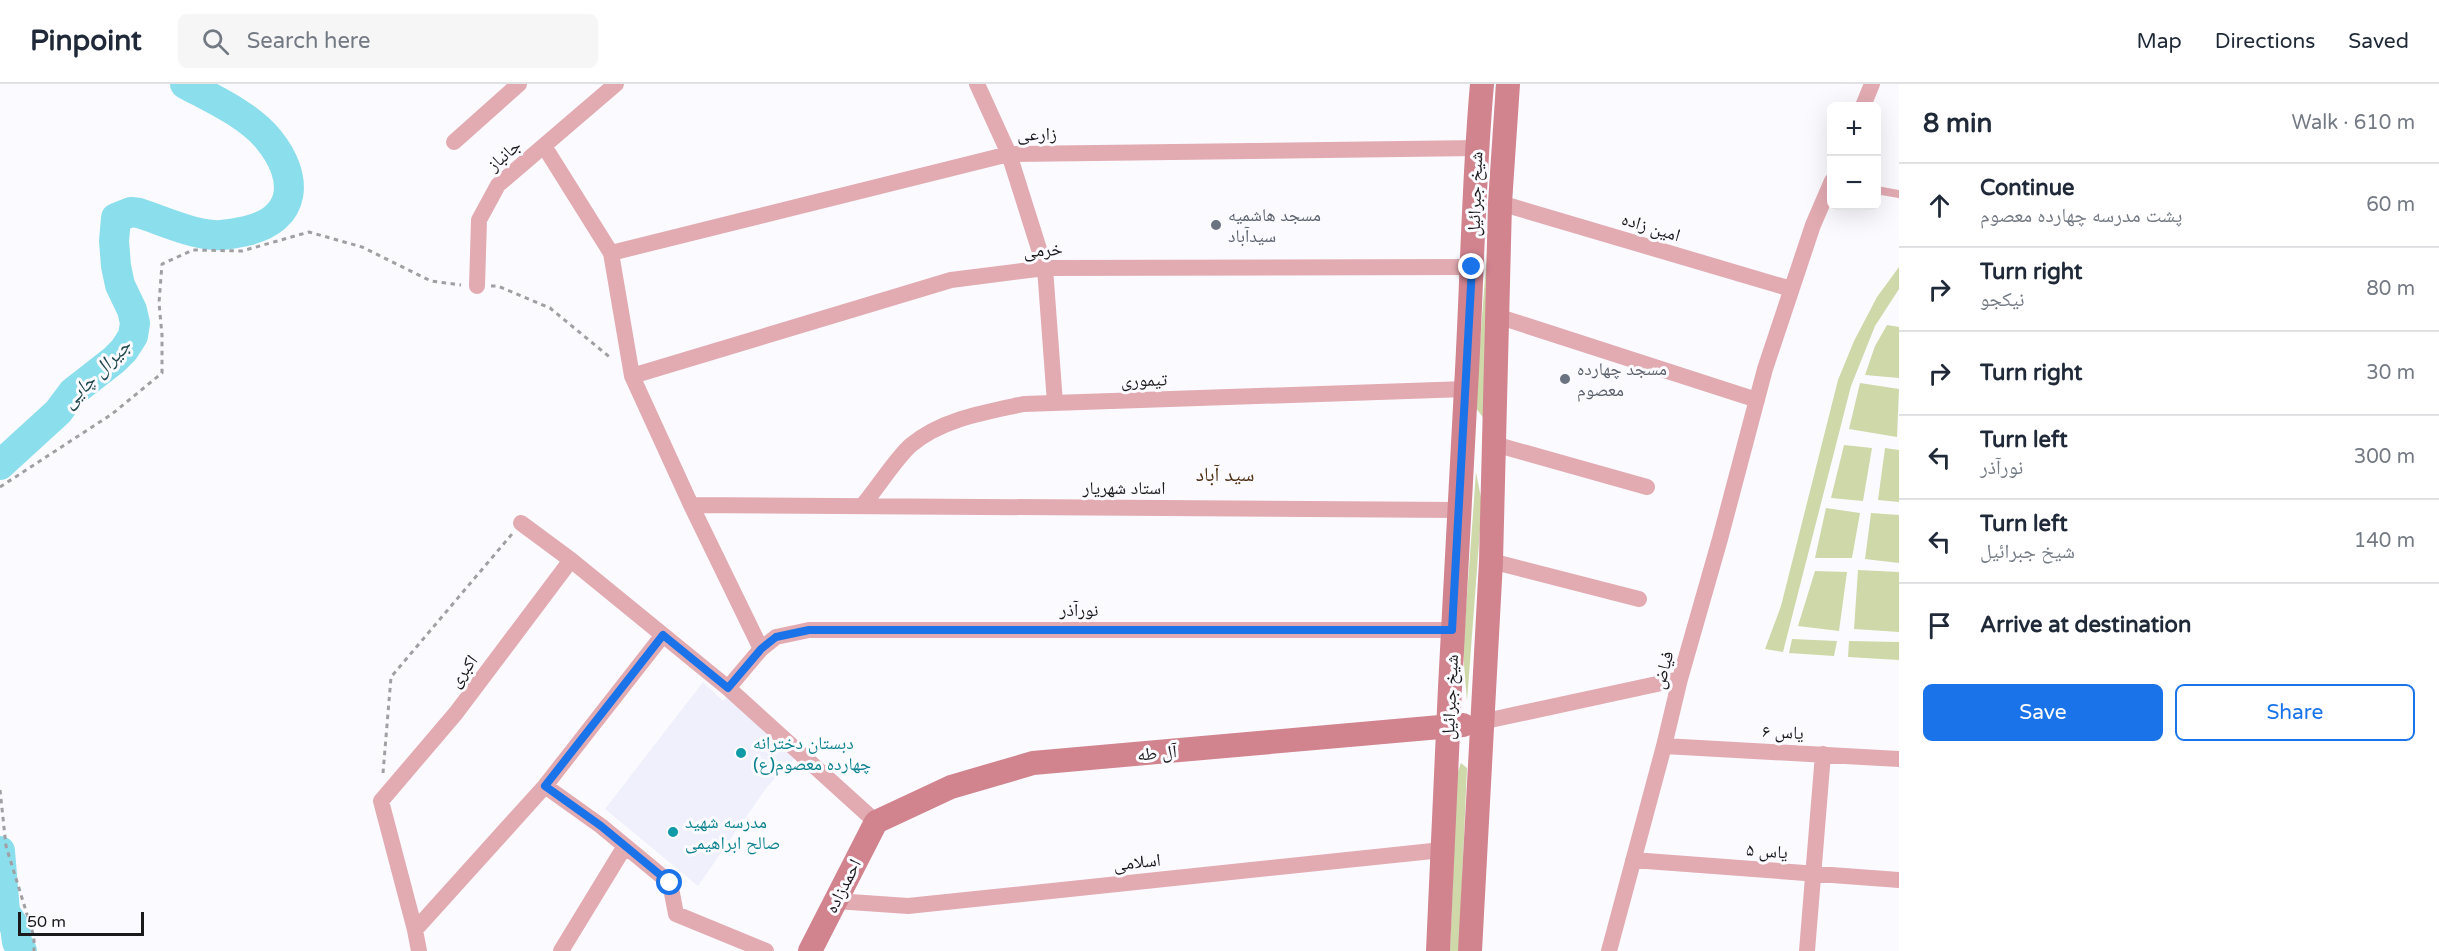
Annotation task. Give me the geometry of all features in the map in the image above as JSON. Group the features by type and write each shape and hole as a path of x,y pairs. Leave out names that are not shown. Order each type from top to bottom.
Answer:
{"street":[{"path":"454,142 519,84"},
{"name":"جانباز","path":"477,286 479,220 498,185 616,84"},
{"path":"977,84 1009,154 1045,268 1055,403"},
{"name":"شیخ جبرائیل","path":"1438,951 1458,510 1482,84"},
{"name":"شیخ جبرائیل","path":"1470,951 1480,722 1491,561 1500,202 1508,84"},
{"path":"1865,102 1872,84"},
{"path":"544,146 611,253 632,376 761,649"},
{"name":"زارعی","path":"611,253 1009,154 1477,148"},
{"name":"فیاض","path":"1609,951 1680,679 1757,400 1791,289 1827,191"},
{"name":"امین زاده","path":"1500,202 1791,289"},
{"name":"خرمی","path":"632,376 951,280 1045,268 1472,267"},
{"path":"1497,316 1757,400"},
{"name":"تیموری","path":"862,506 911,445 930,433 969,416 1023,404 1466,389"},
{"path":"1462,445 1494,444 1647,487"},
{"name":"استاد شهریار","path":"691,505 1458,510"},
{"path":"521,523 571,560 728,688 876,822"},
{"name":"اکبری","path":"381,801 456,712 571,560"},
{"path":"1491,561 1639,598"},
{"name":"نورآذر","path":"728,688 761,649 776,637 809,630 1452,630"},
{"path":"416,930 545,786 663,635"},
{"path":"1480,722 1680,679"},
{"name":"آل طه","path":"876,822 951,786 1033,764 1448,728 1480,722"},
{"name":"یاس ۶","path":"1664,746 1899,759"},
{"path":"1807,951 1823,754"},
{"path":"545,786 626,846 670,883 676,914 766,951"},
{"path":"381,801 416,930 419,951"},
{"name":"احمدزاده","path":"810,951 876,822"},
{"path":"561,951 626,846"},
{"name":"اسلامی","path":"836,901 908,906 1442,850"},
{"name":"یاس ۵","path":"1633,861 1899,880"}],"lane":[{"path":"1881,191 1899,194"}],"path":[{"path":"0,487 112,414 162,373 159,303 162,264 193,250 242,251 309,232 362,247 431,281 458,285 498,286 550,308 632,376"},
{"path":"381,801 391,678 521,523"},
{"path":"0,790 6,846 34,937 34,951"}],"shaded area":[{"path":"703,682 723,701 728,695 795,758 767,787 698,886 605,809"}],"green space":[{"path":"1496,84 1498,84 1485,420 1475,407 1489,227"},
{"path":"1899,267 1899,289 1875,326 1851,386 1783,652 1765,649 1781,606 1838,380 1854,341 1877,297"},
{"path":"1887,325 1899,327 1899,378 1865,375 1875,346"},
{"path":"1860,383 1899,389 1897,437 1849,429"},
{"path":"1844,445 1872,448 1863,501 1831,498"},
{"path":"1885,448 1899,450 1899,502 1878,500"},
{"path":"1476,472 1482,503 1467,701 1463,652"},
{"path":"1826,508 1860,513 1852,558 1815,558"},
{"path":"1871,513 1899,515 1899,563 1865,559"},
{"path":"1858,570 1899,572 1899,632 1854,629"},
{"path":"1815,571 1847,572 1839,631 1798,626"},
{"path":"1792,639 1837,641 1834,656 1789,653"},
{"path":"1849,641 1899,642 1899,660 1848,657"},
{"path":"1461,763 1467,768 1459,951 1450,951 1457,774"}],"waterway":[{"name":"جیرال چایی","path":"0,465 58,412 73,392 114,360 133,336 135,323 132,310 120,285 116,266 114,241 116,218 131,212 139,213 195,232 222,235 246,231 263,225 276,217 284,207 289,182 279,154 269,140 241,115 185,84"},
{"name":"جیرال چایی","path":"0,851 5,912 15,927 17,942 22,951"}],"place":[{"name":"مسجد هاشمیه سیدآباد","path":"1216,225"},
{"name":"مسجد چهارده معصوم","path":"1565,379"},
{"name":"دبستان دخترانه چهارده معصوم(ع)","path":"741,753"},
{"name":"مدرسه شهید صالح ابراهیمی","path":"673,832"}],"district":[{"name":"سید آباد","path":"1225,474"}],"route":[{"path":"670,883 601,826 545,786 663,635 728,688 761,649 776,637 809,630 1452,630 1472,267"}]}
